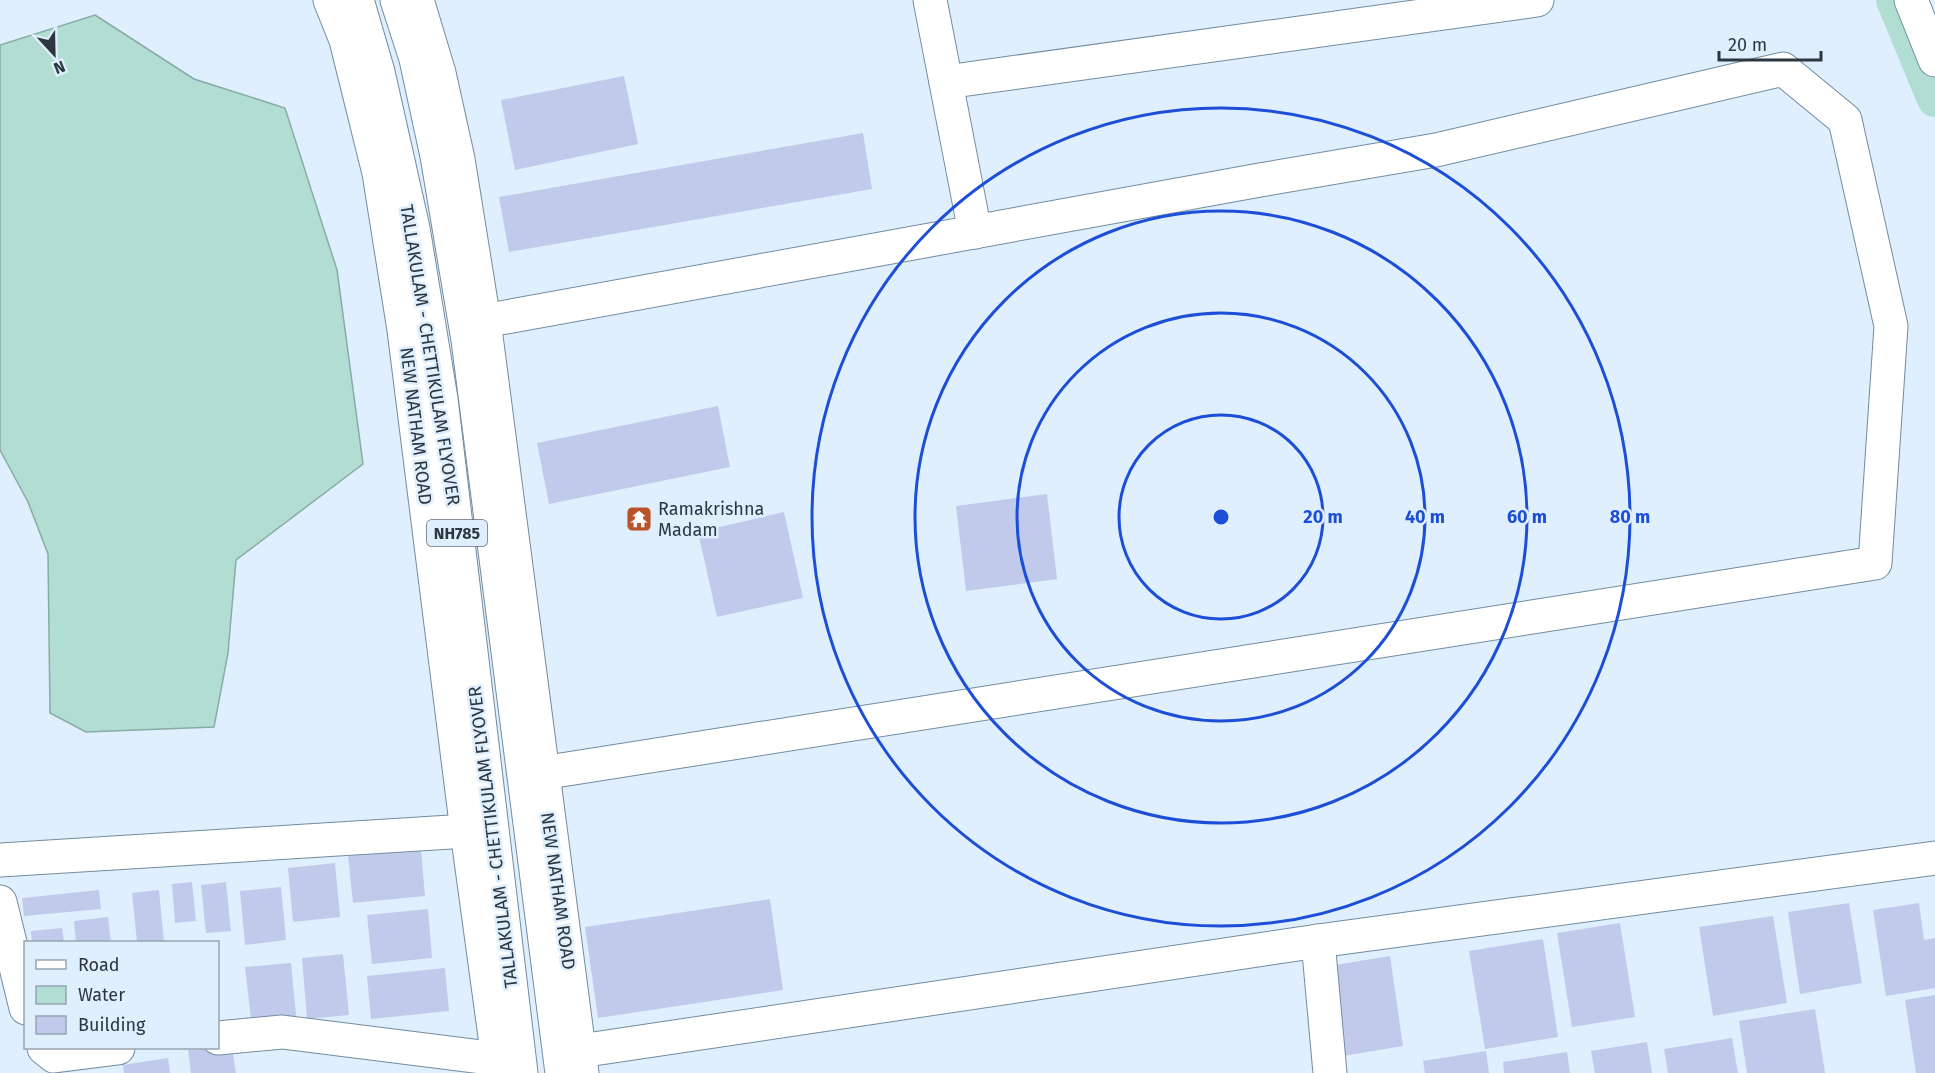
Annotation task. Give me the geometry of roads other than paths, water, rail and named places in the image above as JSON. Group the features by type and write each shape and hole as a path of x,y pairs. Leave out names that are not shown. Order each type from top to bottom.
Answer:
{"main road":[{"name":"NEW NATHAM ROAD","path":"330,0 346,40 379,173 404,330 467,831 506,1068"},
{"name":"TALLAKULAM - CHETTIKULAM FLYOVER","path":"357,0 378,72 414,228 441,399 506,1068"},
{"name":"TALLAKULAM - CHETTIKULAM FLYOVER","path":"398,0 416,59 437,156 468,340 575,1066"},
{"name":"NEW NATHAM ROAD","path":"417,0 439,73 458,159 484,321 542,773 575,1066"},
{"path":"930,0 975,232"},
{"path":"946,82 1537,0"},
{"path":"1911,0 1935,60"},
{"path":"484,321 1436,150 1783,69 1845,120 1891,326 1875,563 542,773"},
{"path":"0,860 467,831"},
{"path":"575,1066 1318,941 1935,858"},
{"path":"0,902 24,1000"},
{"path":"1318,941 1330,1073"},
{"path":"219,1038 282,1032 506,1068"},
{"path":"46,1049 54,1056 104,1049"}],"water":[{"path":"95,15 194,79 285,108 337,270 363,464 236,560 228,653 214,727 86,732 50,713 48,554 28,502 0,450 0,45"}],"waterway":[{"path":"1894,0 1935,99"}],"place":[{"name":"Ramakrishna Madam","path":"639,519"}]}
